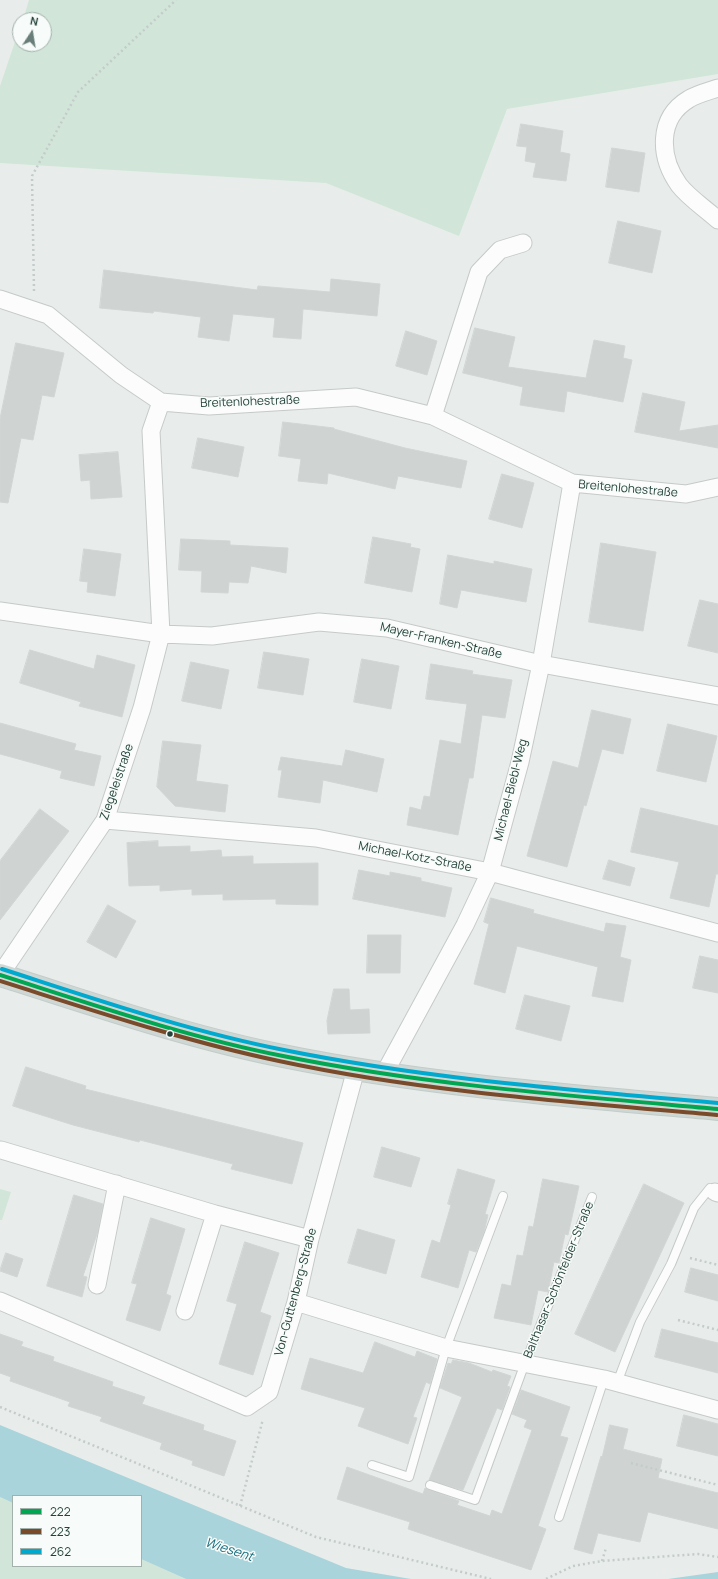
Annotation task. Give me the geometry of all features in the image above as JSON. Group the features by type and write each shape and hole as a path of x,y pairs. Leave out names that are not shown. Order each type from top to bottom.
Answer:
{"main road":[{"path":"0,975 169,1028 281,1056 356,1070 550,1094 718,1109"}],"street":[{"path":"718,88 689,98 672,113 664,136 666,161 680,185 718,220"},
{"path":"433,416 479,272 500,250 523,243"},
{"name":"Breitenlohestraße","path":"0,299 48,315 121,375 161,402 209,406 356,397 433,416 572,483 686,494 718,487"},
{"name":"Ziegeleistraße","path":"0,975 105,820 142,708 161,634 151,431 161,402"},
{"name":"Michael-Biebl-Weg","path":"384,1074 465,925 490,872 520,762 541,664 572,483"},
{"path":"0,610 161,634"},
{"name":"Mayer-Franken-Straße","path":"161,634 212,636 319,622 387,628 541,664 718,696"},
{"name":"Michael-Kotz-Straße","path":"105,820 316,838 490,872 718,933"},
{"name":"Von-Guttenberg-Straße","path":"247,1407 269,1392 296,1302 310,1239 356,1070"},
{"path":"1,1150 215,1214 310,1239"},
{"path":"97,1285 117,1184"},
{"path":"185,1311 215,1214"},
{"path":"0,1301 247,1407"},
{"name":"Balthasar-Schönfelder-Straße","path":"296,1302 446,1348 610,1381 718,1410"}],"lane":[{"path":"559,1517 610,1381 671,1264 694,1208 714,1191"},
{"path":"372,1465 409,1477 446,1348 503,1196"},
{"name":"Balthasar-Schönfelder-Straße","path":"430,1485 475,1500 525,1363 592,1197"}],"path":[{"path":"35,310 32,176 78,92 176,0"},
{"path":"688,1257 718,1265"},
{"path":"678,1320 718,1330"},
{"path":"0,1406 316,1537 491,1579"},
{"path":"240,1506 264,1420 247,1407"},
{"path":"631,1463 718,1485"},
{"path":"602,1561 606,1548"},
{"path":"546,1579 573,1566 602,1561 698,1554 718,1557"}],"green space":[{"path":"29,0 718,0 718,74 507,109 459,236 326,183 0,163 0,86 12,51 12,52 52,52 52,12 25,12"},
{"path":"0,1189 11,1192 2,1220 0,1220"},
{"path":"0,1497 12,1503 12,1567 142,1567 142,1559 186,1579 0,1579"}],"water":[{"name":"Wiesent","path":"0,1425 346,1568 411,1579 186,1579 142,1559 142,1495 12,1495 12,1503 0,1497"},
{"path":"718,1572 718,1579 668,1579"}],"building":[{"path":"521,124 563,131 560,152 570,154 566,181 533,177 536,163 525,161 527,147 517,146"},
{"path":"612,148 645,153 639,192 606,187"},
{"path":"618,221 661,231 652,273 609,263"},
{"path":"104,270 257,290 258,286 330,292 331,279 380,284 377,316 303,309 301,339 273,337 275,318 233,314 229,341 198,337 201,317 154,311 153,313 100,308"},
{"path":"475,328 515,337 508,367 586,378 594,340 625,346 623,358 632,360 623,402 567,391 564,412 520,405 523,387 463,373"},
{"path":"406,331 437,341 427,375 396,366"},
{"path":"16,343 64,353 54,397 42,395 33,440 21,438 8,503 0,502 0,419"},
{"path":"643,393 685,402 679,431 718,425 718,448 635,432"},
{"path":"283,422 334,428 405,448 467,461 461,488 398,476 395,489 328,473 327,484 298,481 301,459 279,456"},
{"path":"198,438 244,447 238,477 192,468"},
{"path":"118,452 122,497 91,499 90,480 81,481 79,455"},
{"path":"502,474 534,483 522,528 489,519"},
{"path":"373,537 411,544 410,547 420,549 412,592 365,583"},
{"path":"181,539 230,541 230,545 288,548 286,573 251,566 248,583 229,582 228,593 201,592 202,571 179,570"},
{"path":"601,543 656,552 643,631 589,622"},
{"path":"84,549 121,554 115,596 87,592 88,582 80,581"},
{"path":"448,555 494,564 494,561 532,569 526,602 461,590 457,608 440,604"},
{"path":"700,600 718,604 718,653 688,646"},
{"path":"30,650 94,669 97,655 135,665 122,717 79,706 81,702 20,683"},
{"path":"264,652 309,659 303,695 258,688"},
{"path":"362,659 399,666 391,709 354,702"},
{"path":"191,662 229,670 221,709 182,701"},
{"path":"431,664 473,671 472,674 512,680 505,718 482,715 473,778 469,778 458,835 407,825 410,807 421,810 424,796 430,797 440,740 461,744 467,704 426,699"},
{"path":"592,710 631,719 623,754 602,749 586,806 584,805 567,867 527,856 553,761 578,768"},
{"path":"0,723 76,744 74,750 101,756 94,786 60,778 62,771 0,754"},
{"path":"668,724 717,736 706,782 657,771"},
{"path":"163,741 201,745 196,781 228,785 225,812 175,806 157,787"},
{"path":"346,750 384,759 377,792 323,780 320,803 278,797 282,770 278,770 281,757 342,766"},
{"path":"641,808 718,826 718,874 716,874 709,907 670,898 679,862 631,852"},
{"path":"40,809 69,831 0,920 0,861"},
{"path":"158,841 158,847 190,846 190,852 221,850 222,857 253,856 253,864 318,863 318,905 276,904 276,899 223,900 223,894 192,895 192,889 160,891 160,885 129,886 127,843"},
{"path":"609,860 635,868 630,886 603,879"},
{"path":"359,870 390,876 390,872 421,878 421,881 452,888 445,917 353,899"},
{"path":"491,898 534,910 533,913 604,932 606,923 626,926 620,957 631,960 623,1002 592,996 598,967 517,946 505,993 474,984 489,924 484,922"},
{"path":"108,905 136,921 116,958 87,942"},
{"path":"368,935 401,935 400,973 367,973"},
{"path":"700,956 718,960 718,993 693,988"},
{"path":"334,989 349,989 350,1010 369,1009 370,1033 328,1034 327,1021"},
{"path":"525,995 570,1006 561,1041 516,1029"},
{"path":"26,1067 86,1086 85,1089 303,1143 292,1184 231,1169 233,1164 140,1140 139,1142 73,1125 13,1106"},
{"path":"382,1147 420,1158 411,1187 374,1177"},
{"path":"458,1169 495,1180 485,1214 488,1215 484,1232 476,1252 469,1250 458,1288 421,1277 432,1240 440,1243 451,1205 448,1204"},
{"path":"543,1179 579,1186 568,1235 565,1234 559,1263 554,1262 548,1292 538,1290 531,1325 494,1318 502,1284 511,1286 517,1255 523,1256 529,1226 533,1227"},
{"path":"644,1184 684,1203 615,1352 575,1334"},
{"path":"74,1195 103,1204 98,1231 83,1276 87,1277 82,1297 47,1286"},
{"path":"151,1218 185,1229 166,1294 171,1296 160,1331 126,1320 137,1284 132,1283"},
{"path":"358,1229 395,1240 386,1274 348,1263"},
{"path":"245,1242 279,1253 260,1312 271,1316 253,1375 219,1364 237,1304 227,1301"},
{"path":"6,1253 23,1259 17,1277 0,1271"},
{"path":"691,1268 718,1275 718,1301 685,1292"},
{"path":"662,1329 718,1343 718,1373 655,1357"},
{"path":"0,1334 23,1342 21,1346 54,1357 53,1361 113,1382 112,1386 145,1397 142,1404 204,1425 203,1430 236,1441 224,1476 192,1465 193,1461 160,1449 162,1443 100,1421 102,1417 68,1406 70,1402 10,1381 11,1377 0,1373"},
{"path":"375,1342 415,1357 417,1351 437,1359 430,1384 426,1382 413,1417 417,1418 408,1444 358,1426 365,1408 301,1389 310,1358 363,1373"},
{"path":"453,1360 469,1363 492,1372 493,1370 511,1376 507,1386 510,1387 502,1410 497,1408 463,1490 429,1480 462,1397 440,1388 448,1363 451,1364"},
{"path":"521,1390 570,1407 560,1436 568,1438 538,1526 546,1529 531,1570 408,1529 410,1522 337,1499 347,1467 423,1494 425,1488 459,1501 457,1505 490,1516 492,1510 502,1514 532,1430 524,1427 527,1420 512,1414"},
{"path":"684,1415 718,1424 718,1456 677,1446"},
{"path":"610,1425 628,1429 623,1449 662,1459 658,1478 718,1493 718,1529 648,1512 640,1542 598,1533 592,1554 574,1549 601,1456 602,1457"}],"transit line":[{"name":"262","path":"2,969 142,1014 213,1034 284,1050 392,1069 446,1076 718,1103"},
{"name":"222","path":"0,975 141,1020 212,1040 283,1056 391,1075 445,1082 718,1109"},
{"name":"223","path":"0,981 173,1035 244,1053 333,1072 388,1081 497,1095 717,1115"}]}
